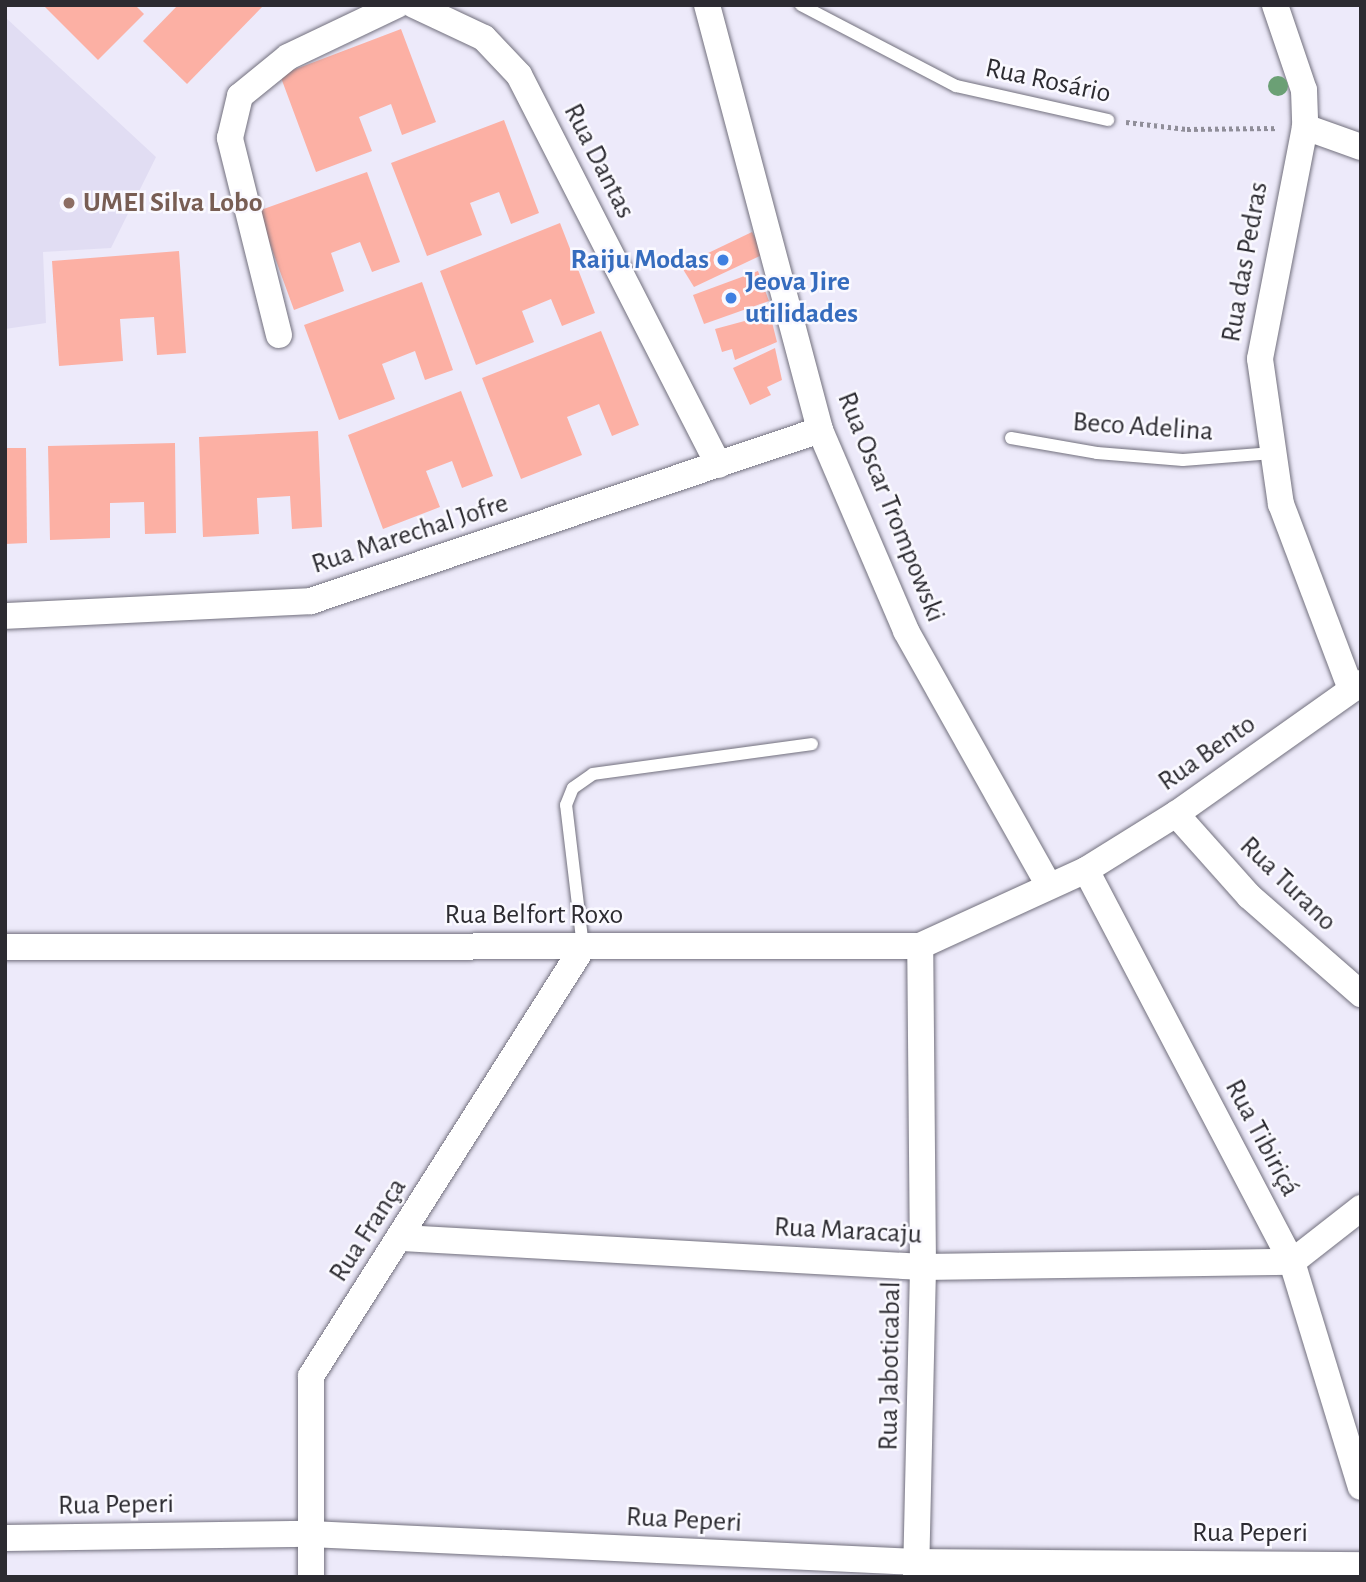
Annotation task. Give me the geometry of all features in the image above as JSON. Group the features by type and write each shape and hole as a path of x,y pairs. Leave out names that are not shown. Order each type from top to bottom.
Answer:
{"street":[{"path":"279,335 230,138 240,96 288,57 397,5"},
{"name":"Rua Dantas","path":"414,5 484,38 519,75 719,465"},
{"name":"Rua Oscar Trompowski","path":"707,5 820,430 906,631 1048,884"},
{"name":"Rua das Pedras","path":"1275,5 1304,90 1305,127 1260,359 1281,504 1356,686"},
{"path":"1305,127 1361,147"},
{"name":"Rua Marechal Jofre","path":"5,616 311,601 820,430"},
{"name":"Rua Bento","path":"1086,870 1175,814 1356,686"},
{"name":"Rua Turano","path":"1175,814 1249,896 1361,994"},
{"path":"1048,884 1086,870"},
{"name":"Rua Tibiriçá","path":"1086,870 1292,1262 1361,1487"},
{"name":"Rua Belfort Roxo","path":"5,947 920,946 1048,884"},
{"name":"Rua Jaboticabal","path":"916,1570 923,1267 920,946"},
{"name":"Rua França","path":"311,1577 311,1376 402,1238 583,947"},
{"path":"1292,1262 1361,1208"},
{"name":"Rua Maracaju","path":"402,1238 923,1267 1292,1262"},
{"name":"Rua Peperi","path":"5,1538 310,1534 916,1570 1361,1565"}],"lane":[{"name":"Rua Rosário","path":"801,5 956,86 1108,120"},
{"name":"Beco Adelina","path":"1011,438 1097,453 1183,460 1273,453"},
{"path":"583,947 566,805 573,788 593,774 812,744"}],"path":[{"name":"Rua Rosário","path":"1108,120 1187,129 1305,127"}],"shaded area":[{"name":"UMEI Silva Lobo","path":"5,17 156,157 111,248 43,252 46,323 5,329"}],"building":[{"path":"43,5 135,5 144,14 98,60"},
{"path":"178,5 264,5 187,84 143,41"},
{"path":"401,29 436,122 402,135 391,104 359,117 372,151 316,172 280,75"},
{"path":"504,120 539,213 511,224 499,192 470,203 482,235 427,256 391,163"},
{"path":"367,172 400,262 372,272 360,242 331,253 344,291 294,310 258,211"},
{"path":"560,223 595,313 562,326 551,299 522,311 534,342 476,365 440,271"},
{"name":"Raiju Modas","path":"752,232 764,254 694,287 681,266"},
{"path":"179,251 186,353 157,355 154,317 120,319 123,361 59,366 52,261"},
{"name":"Jeova Jire utilidades","path":"758,271 769,301 704,324 693,295"},
{"path":"422,282 453,370 425,380 415,351 382,364 395,399 339,420 304,325"},
{"path":"770,314 777,342 735,360 732,349 722,352 715,329"},
{"path":"601,331 639,425 612,436 599,404 567,417 582,455 521,479 482,378"},
{"path":"775,348 782,380 767,387 771,395 750,405 733,368"},
{"path":"461,391 493,476 462,488 452,461 426,471 440,507 383,529 348,435"},
{"path":"318,431 322,527 292,529 290,496 257,498 259,534 203,537 199,437"},
{"path":"175,443 176,533 145,534 144,502 110,503 110,538 50,540 48,446"},
{"path":"5,448 26,448 27,543 5,544"}],"place":[{"name":"UMEI Silva Lobo","path":"69,203"},
{"name":"Raiju Modas","path":"723,260"},
{"name":"Jeova Jire utilidades","path":"731,298"}]}
